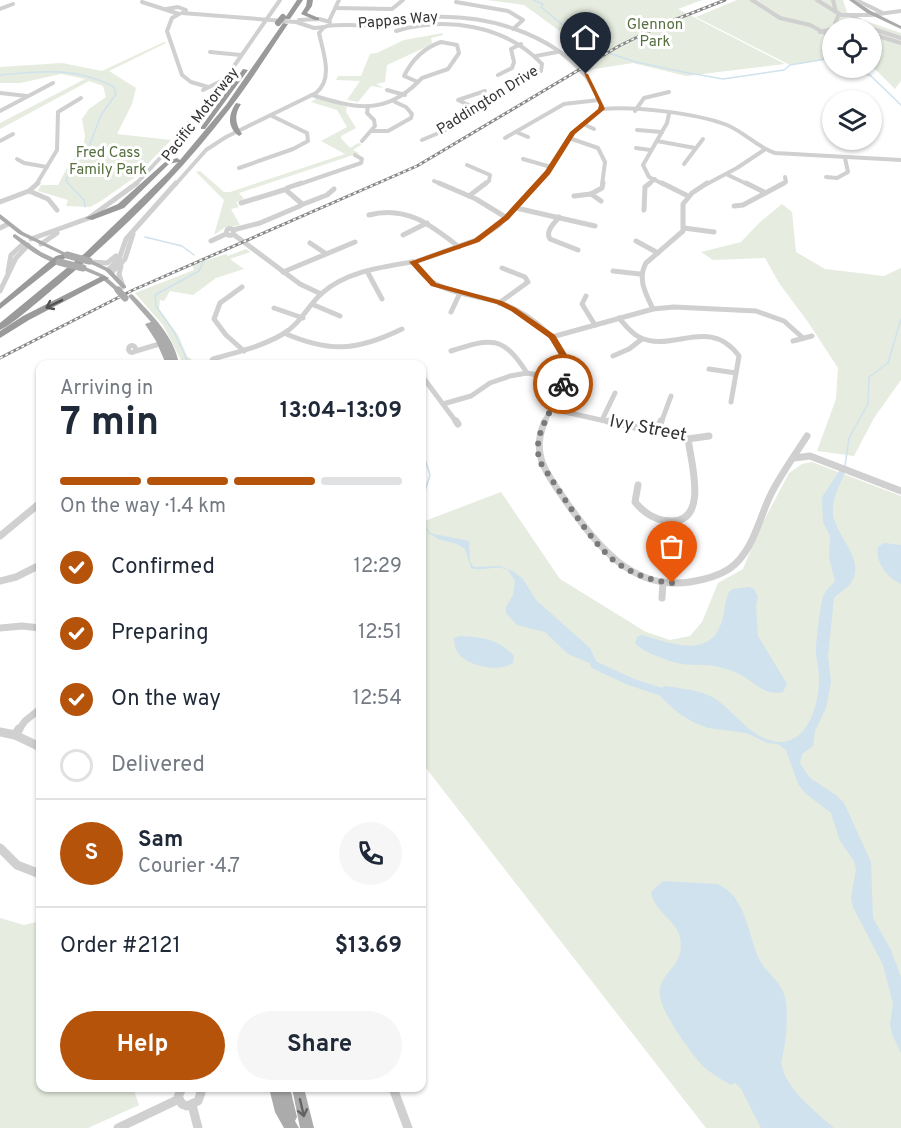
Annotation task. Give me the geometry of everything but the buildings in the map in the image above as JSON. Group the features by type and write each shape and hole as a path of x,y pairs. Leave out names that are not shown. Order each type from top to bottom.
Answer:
{"highway":[{"name":"Pacific Motorway","path":"0,319 78,255 177,160 215,111 273,19 294,0"},
{"name":"Pacific Motorway","path":"0,327 69,272 149,198 211,129 252,72 273,19 300,0"},
{"path":"310,0 304,14 316,19"},
{"path":"241,132 233,124 232,114 256,74 252,72"},
{"path":"89,218 120,207 167,163 177,160"},
{"path":"0,307 39,273 67,255"},
{"path":"39,273 47,261 44,256"},
{"path":"0,334 26,318 98,283 108,274"},
{"path":"98,283 122,288"}],"main road":[{"path":"851,0 874,14 901,26"},
{"path":"856,0 874,14"},
{"path":"0,216 4,225 32,242 90,262 108,274 122,288 163,342 174,360"},
{"path":"4,225 29,234 40,235"},
{"path":"32,242 44,256 108,274"},
{"path":"163,342 168,360"},
{"path":"276,1092 282,1112 292,1128"},
{"path":"285,1092 292,1128"},
{"path":"299,1092 307,1128"}],"street":[{"path":"273,19 275,6 284,0"},
{"path":"320,43 319,33 333,15 339,0"},
{"path":"336,8 392,9 403,0"},
{"path":"755,0 774,15 792,22 810,24 820,32"},
{"path":"817,0 840,14 853,18"},
{"path":"832,0 840,14"},
{"path":"856,0 876,11 889,12"},
{"path":"142,2 171,13 273,19 316,19 333,15"},
{"path":"0,291 21,252 40,235 89,218 139,181 197,117 207,91 218,86 273,19 280,2"},
{"path":"456,2 513,13 523,20 513,29"},
{"path":"207,91 182,75 167,36 171,13 182,7 186,10 273,19 310,27 327,24"},
{"path":"180,13 186,10"},
{"path":"840,14 858,15 901,11"},
{"path":"874,14 901,11"},
{"path":"887,20 886,16 895,12"},
{"path":"838,18 840,14"},
{"name":"Pappas Way","path":"327,24 380,24 448,17 486,22 513,29 534,37 586,74 603,107"},
{"path":"316,19 327,24"},
{"path":"90,262 110,262 135,229 200,157 241,132 313,94 322,86 325,79 323,53 314,31 307,24 316,19"},
{"name":"Paddington Drive","path":"398,31 428,25 451,25 499,36 521,44 537,56 542,64 541,71 503,91 479,110 448,129 422,140"},
{"path":"882,31 901,38"},
{"path":"882,37 901,43"},
{"path":"313,94 338,103 368,106 395,102 405,95 418,82 422,78 452,66 459,53 457,45 445,41 436,42 416,59 404,76 418,82"},
{"path":"498,75 512,68 514,62 511,49 521,44"},
{"path":"210,52 243,53"},
{"name":"Paddington Drive","path":"537,56 557,52"},
{"path":"0,111 53,83"},
{"path":"387,90 405,95"},
{"path":"479,110 458,100 485,91"},
{"path":"635,111 639,101 644,98 669,92"},
{"path":"0,93 27,96"},
{"path":"0,202 29,191 38,183 58,145 58,112 81,98"},
{"path":"505,138 564,104 599,100"},
{"path":"372,131 384,134 390,132 411,118 412,114 408,108 395,102"},
{"path":"362,141 375,126 374,120 367,113 368,106"},
{"path":"218,360 284,333 303,318 321,294 346,278 390,265 427,258 476,240 507,218 551,167 569,138 603,107 698,117 725,124 764,150 784,154 901,160"},
{"path":"669,114 662,132 643,165 649,177 688,195"},
{"path":"239,168 293,149 308,141 308,133 272,116"},
{"path":"583,124 594,129"},
{"path":"637,130 662,132"},
{"path":"516,132 528,136"},
{"path":"0,141 13,134"},
{"path":"569,138 589,143 598,148 603,155 604,183 602,188 591,194 574,196"},
{"path":"684,164 703,139"},
{"path":"657,141 695,148"},
{"path":"636,148 650,150"},
{"path":"653,309 641,286 640,274 644,265 676,239 684,228 681,210 688,195 764,150"},
{"path":"241,203 361,163 362,159 355,155"},
{"path":"826,177 837,178 848,172 845,158"},
{"path":"17,159 24,163 47,167"},
{"path":"523,159 551,167"},
{"path":"467,165 490,175 489,182 469,196"},
{"path":"726,174 764,192"},
{"path":"734,206 743,205 786,182 785,177"},
{"path":"644,210 645,187 655,179"},
{"path":"434,181 469,196 507,218"},
{"path":"287,189 301,205"},
{"path":"211,241 327,195 333,189"},
{"path":"29,191 48,198 57,210"},
{"path":"591,194 601,201"},
{"path":"8,274 10,258 32,242 87,223 105,211 118,196"},
{"path":"369,215 386,206 427,223 459,247"},
{"path":"516,208 595,226"},
{"path":"560,217 548,231 548,236 550,239 578,250"},
{"path":"403,235 427,223"},
{"path":"684,228 714,232"},
{"path":"122,288 118,272 135,229"},
{"path":"231,233 300,284 321,294"},
{"path":"636,241 658,253"},
{"path":"283,272 355,242"},
{"path":"310,243 324,253"},
{"path":"108,274 119,259 122,246"},
{"path":"21,252 44,256"},
{"path":"108,274 124,261"},
{"path":"415,261 423,275 433,284 513,309 552,337 565,358 567,370 552,409 537,438 536,450 540,462 600,546 614,561 631,571 663,582 690,582 710,578 735,565 744,553 775,486 807,436"},
{"path":"499,303 528,282 525,277 502,268"},
{"path":"367,271 382,299"},
{"path":"614,271 640,274"},
{"path":"242,287 219,303 214,319 226,335 244,351"},
{"path":"451,312 460,293"},
{"path":"586,296 582,304 583,310 595,325"},
{"path":"314,305 340,316"},
{"path":"552,337 653,309 710,307 756,311 784,321 803,338"},
{"path":"274,308 303,318"},
{"path":"619,318 642,339 661,341 702,336 726,342 736,349 739,356 730,402"},
{"path":"284,333 304,342 349,348 377,342 402,329"},
{"path":"793,342 812,336"},
{"path":"614,356 629,349 642,339"},
{"path":"135,349 163,342"},
{"path":"451,351 479,342 499,342 515,352 527,373"},
{"path":"709,369 736,373"},
{"path":"443,404 471,396 499,379 527,373 564,380"},
{"path":"426,381 458,424"},
{"path":"602,420 615,393"},
{"path":"657,432 671,396"},
{"name":"Ivy Street","path":"552,409 688,439 710,436"},
{"path":"638,485 634,502 648,516 675,521 687,518 696,502 688,439"},
{"path":"794,458 810,456 901,491"},
{"path":"0,536 36,506"},
{"path":"0,524 8,527"},
{"path":"0,581 16,577 36,567"},
{"path":"662,598 663,582"},
{"path":"0,628 36,628"},
{"path":"15,735 25,721 36,712"},
{"path":"0,732 15,735 36,745"},
{"path":"0,848 11,861 30,873 36,874"},
{"path":"118,1128 179,1099 181,1092"},
{"path":"179,1099 184,1106 192,1105 199,1099 202,1092"},
{"path":"394,1092 408,1128"},
{"path":"192,1105 198,1128"}],"green space":[{"name":"Glennon Park","path":"487,0 702,0 678,9 785,64 686,76 633,63 588,72 572,59 587,51 524,5"},
{"path":"737,0 843,0 848,15 857,18 822,18 822,60 790,65 696,17"},
{"path":"882,27 901,33 901,81 895,89 882,76"},
{"path":"443,33 443,35 431,38 432,43 426,47 387,65 385,82 376,84 384,88 371,86 358,102 347,100 360,81 336,80 338,76 361,76 370,54 404,40"},
{"name":"Fred Cass Family Park","path":"166,43 109,71 136,88 132,104 117,134 171,140 135,177 90,207 66,206 68,200 38,191 41,185 58,185 68,166 83,148 85,136 82,119 89,109 106,97 103,86 89,81 0,129 0,123 85,79 61,74 20,83 0,83 0,67 62,63 102,71"},
{"path":"317,98 347,107 346,112 356,128 341,138 350,148 358,143 362,144 353,150 359,153 239,193 244,199 236,202 239,207 231,209 240,225 224,228 214,235 224,200 196,172 200,171 224,192 230,192 345,154 321,141 347,127 337,110 311,102"},
{"path":"782,204 792,212 796,252 825,269 884,276 901,268 901,380 874,418 854,456 817,451 836,399 838,368 779,283 765,258 713,260 701,252 741,242"},
{"path":"246,249 250,252 230,259 244,269 216,278 193,295 170,291 164,301 160,300 159,309 178,335 187,356 192,360 181,360 163,325 135,293 194,270 192,265 226,254 228,256"},
{"path":"812,462 901,496 901,1128 706,1128 426,768 426,520 501,492 560,579 646,632 670,640 690,636 702,622 718,583 743,569 760,528 789,473 802,464"},
{"path":"0,918 24,925 36,922 36,1092 134,1092 139,1105 88,1128 0,1128"}],"water":[{"path":"840,470 845,473 835,497 833,513 838,530 853,556 855,574 851,583 834,598 828,656 831,682 826,708 815,731 813,746 802,754 800,763 810,778 844,803 871,862 873,918 891,950 901,977 901,1053 892,1034 890,1024 893,1004 883,965 853,907 851,898 856,869 854,861 840,841 831,813 805,793 798,784 786,750 778,744 768,743 746,733 708,728 693,722 677,712 657,691 665,686 708,695 721,703 757,735 772,741 784,742 803,732 814,711 819,688 816,645 822,600 835,581 829,558 830,536 823,522 822,497"},
{"path":"429,533 469,541 470,562 474,567 499,566 513,571 523,579 536,600 590,648 597,663 594,665 568,654 545,632 517,625 506,613 506,607 513,595 515,581 508,570 471,568 465,549 457,544 438,539"},
{"path":"884,543 901,545 901,584 887,574 881,564 878,547"},
{"path":"749,587 754,589 758,597 756,606 758,636 787,684 783,692 766,690 730,670 682,664 664,659 643,650 635,643 637,637 642,635 686,646 707,642 715,635 721,624 729,592 733,589"},
{"path":"460,636 483,638 496,642 514,656 513,663 492,668 476,665 462,658 455,648 454,638"},
{"path":"663,881 717,884 727,889 734,897 745,917 759,959 780,986 785,997 786,1030 781,1062 784,1072 802,1099 834,1128 761,1128 740,1087 735,1083 731,1085 707,1070 683,1041 668,1017 660,996 662,981 677,960 681,947 675,926 656,905 651,892"}],"waterway":[{"path":"533,0 543,4 541,7 581,40 598,48"},
{"path":"609,53 636,62 693,74"},
{"path":"695,74 723,79 784,70 790,65 822,60"},
{"path":"0,75 72,73 114,87 116,94 101,115 88,149 72,165 66,181 84,200 85,207"},
{"path":"873,78 901,105"},
{"path":"145,237 182,246 194,255"},
{"path":"187,360 174,332 156,306 155,295 199,271 203,262"},
{"path":"845,466 849,438 868,404 869,377 888,363 901,319"},
{"path":"426,462 430,475 426,488"},
{"path":"426,528 430,534"},
{"path":"595,665 631,682 668,694"}],"railway":[{"path":"0,358 133,290 417,166 619,46 664,24 725,0"}],"way so far":[{"path":"563,384 537,438 536,450 540,462 600,546 614,561 631,571 672,583"}],"route":[{"path":"563,384 567,370 565,358 560,346 552,337 513,309 433,284 413,262 476,240 507,218 548,172 573,133 602,109 599,108 602,106 586,74"}]}
